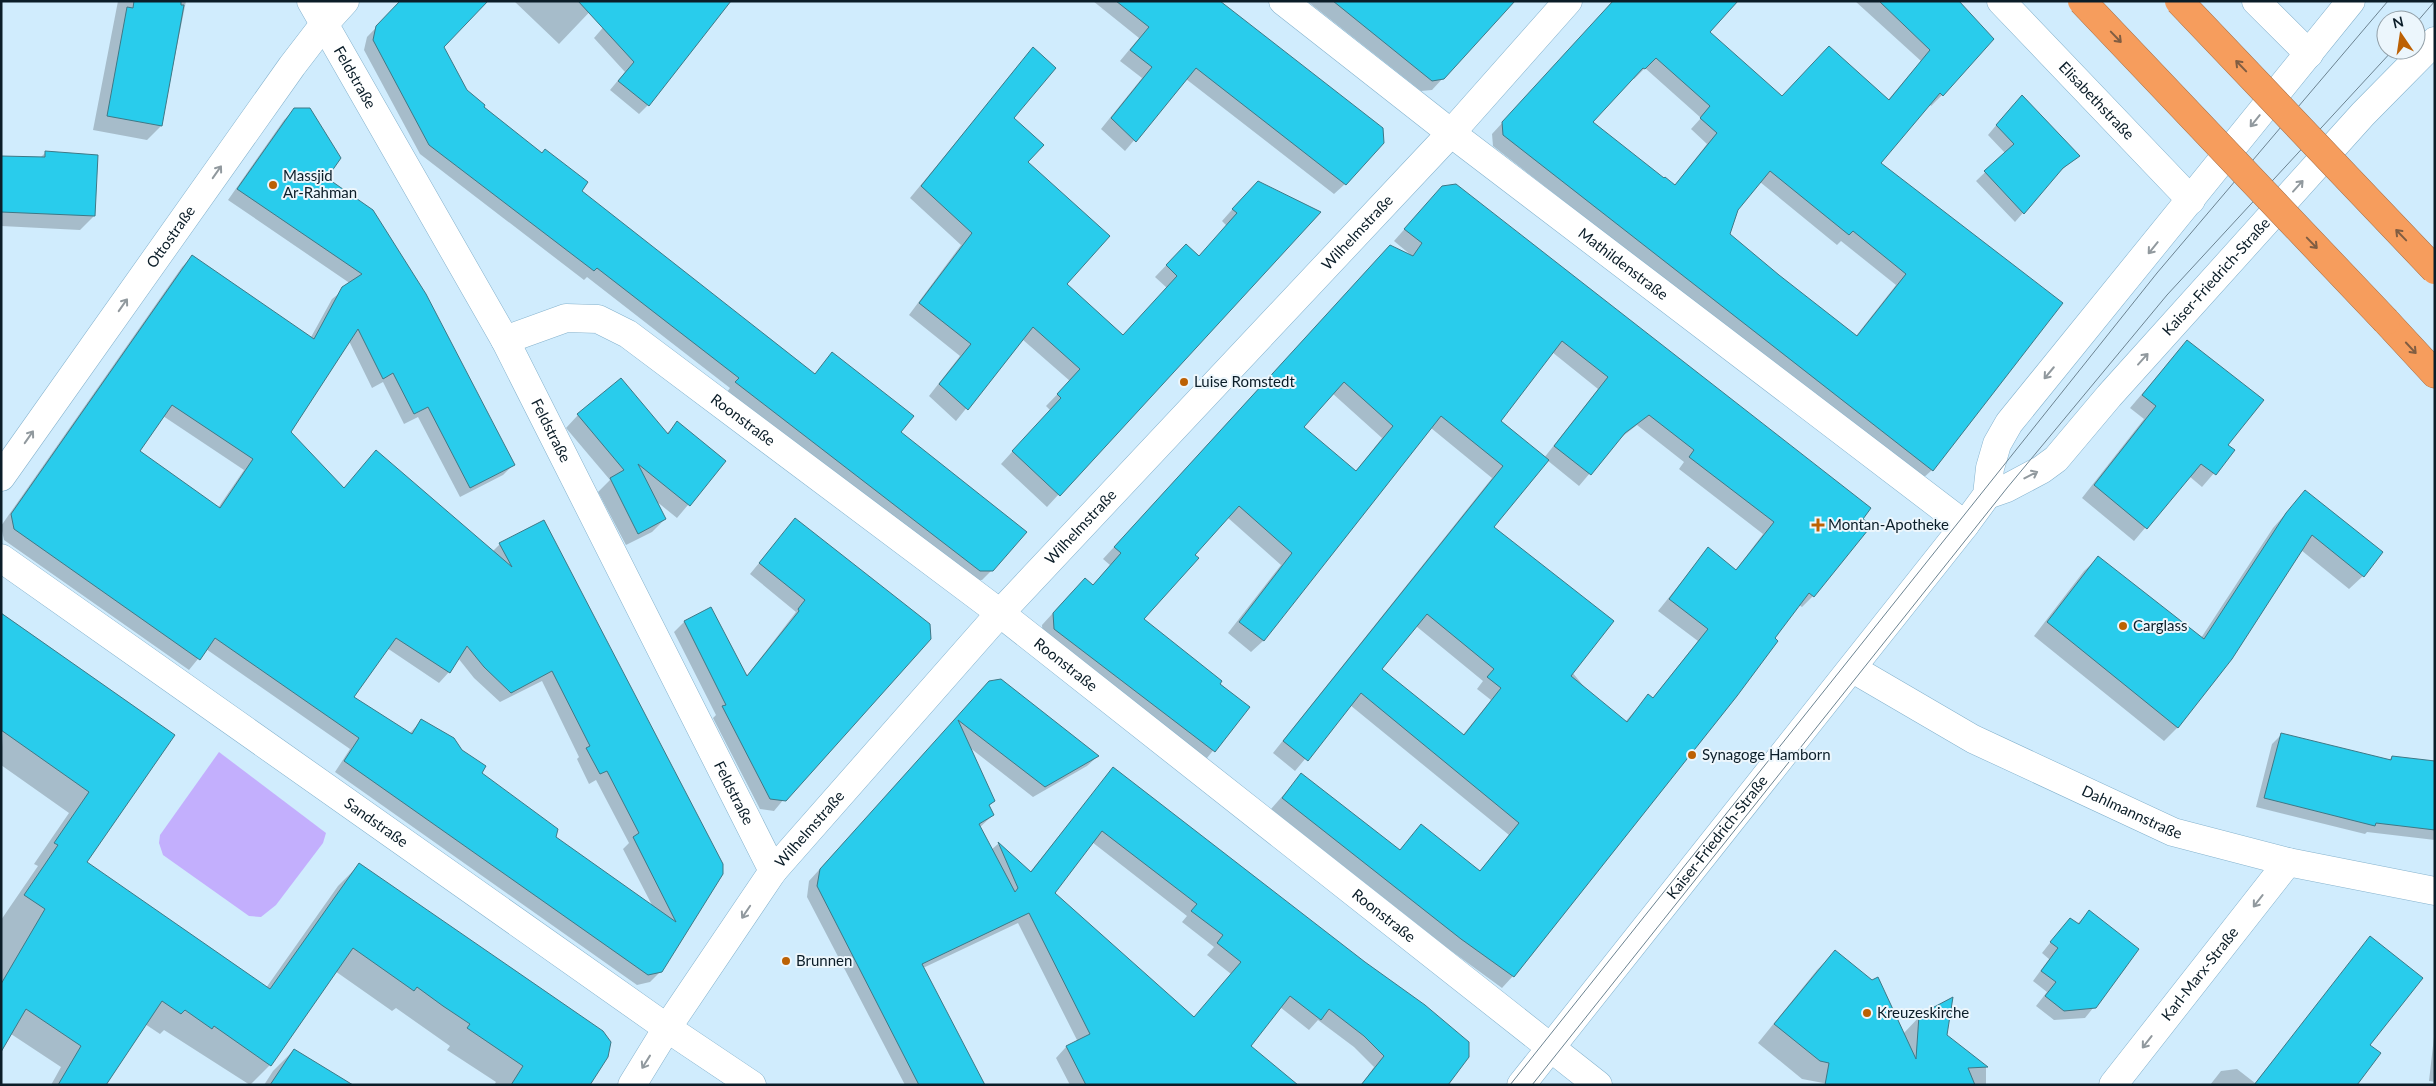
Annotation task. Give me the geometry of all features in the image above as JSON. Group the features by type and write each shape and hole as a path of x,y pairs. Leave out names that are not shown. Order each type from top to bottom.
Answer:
{"highway":[{"path":"2082,1 2435,374"},
{"path":"2179,1 2435,270"}],"street":[{"name":"Ottostraße","path":"1,477 292,66 318,12 345,1"},
{"name":"Mathildenstraße","path":"1282,1 1451,133 1965,525"},
{"name":"Wilhelmstraße","path":"632,1085 667,1028 773,871 1000,613 1451,133 1568,1"},
{"name":"Elisabethstraße","path":"2001,1 2191,200"},
{"path":"2256,1 2309,54"},
{"name":"Kaiser-Friedrich-Straße","path":"1987,495 1990,468 1997,444 2009,424 2351,1"},
{"name":"Feldstraße","path":"318,12 506,340 773,871"},
{"name":"Kaiser-Friedrich-Straße","path":"1521,1085 1853,669 1987,495 2034,474 2056,459 2116,389 2356,121 2435,41"},
{"name":"Roonstraße","path":"506,340 566,318 598,319 628,334 1000,613 1598,1085"},
{"name":"Sandstraße","path":"1,558 667,1028 752,1085"},
{"name":"Dahlmannstraße","path":"1853,669 1973,740 2173,832 2288,862 2435,891"},
{"name":"Karl-Marx-Straße","path":"2113,1085 2288,862"}],"shaded area":[{"path":"219,752 326,833 323,843 276,905 261,917 249,916 163,855 159,843 160,835"}],"building":[{"path":"134,1 181,1 181,5 184,5 162,126 107,116 127,7 133,8"},
{"path":"400,1 488,1 444,47 467,90 485,105 484,107 542,153 545,149 588,182 582,191 815,374 832,352 914,416 901,432 1027,532 993,571 980,571 735,382 739,378 597,268 594,271 429,145 373,40 376,26"},
{"path":"578,1 731,1 649,106 618,81 634,62"},
{"path":"1116,1 1220,1 1383,128 1384,143 1346,185 1196,68 1136,142 1111,118 1152,67 1130,50 1149,27"},
{"path":"1333,1 1515,1 1444,79 1432,81"},
{"path":"1613,1 1738,1 1710,32 1782,96 1829,46 1889,100 1930,50 1879,1 1959,1 1994,39 1943,96 1940,93 1881,163 2063,303 1933,471 1503,135 1502,122","holes":["1656,58 1710,106 1700,118 1717,133 1675,185 1593,122 1643,68 1645,69","1770,171 1849,235 1853,231 1906,274 1857,336 1730,234 1738,210"]},
{"path":"1033,47 1056,68 1014,118 1044,145 1028,162 1110,236 1067,284 1123,335 1177,276 1166,265 1186,244 1199,256 1237,213 1232,209 1258,181 1321,212 1060,496 1012,451 1061,398 1057,394 1080,369 1033,327 968,410 939,384 971,344 919,303 972,233 921,186"},
{"path":"2022,95 2080,156 2063,168 2024,214 1984,171 2014,144 1996,125"},
{"path":"294,108 310,108 341,158 327,178 373,210 426,294 515,465 470,488 428,407 414,414 393,373 383,379 358,329 291,432 344,488 376,450 512,567 499,543 544,520 723,864 723,874 662,972 648,975 344,761 359,738 215,638 200,660 14,529 11,514 192,255 314,339 342,287 362,274 237,189","holes":["172,405 253,459 220,508 140,451","396,638 450,673 467,646 484,667 511,693 552,671 590,746 586,748 600,774 607,771 639,833 633,837 676,922 556,837 558,829 482,773 486,766 462,750 454,738 421,719 412,734 354,697"]},
{"path":"45,151 98,155 95,216 1,212 1,156 45,157"},
{"path":"1456,184 1871,508 1863,519 1872,525 1814,597 1809,593 1775,638 1778,641 1737,696 1514,977 1461,939 1282,798 1301,773 1400,850 1421,824 1480,871 1519,823 1361,693 1308,761 1283,741 1503,466 1441,416 1264,641 1239,622 1292,553 1239,506 1195,555 1199,558 1144,619 1222,681 1220,684 1250,707 1215,752 1054,629 1053,613 1085,578 1093,585 1121,553 1114,547 1390,245 1413,256 1422,243 1404,229 1442,186","holes":["1562,341 1608,377 1554,446 1591,475 1625,433 1649,415 1694,450 1689,457 1774,522 1736,570 1708,547 1669,599 1708,629 1653,698 1648,694 1627,722 1571,676 1614,621 1494,527 1549,460 1501,421","1344,382 1393,426 1356,471 1304,427","1427,614 1494,669 1487,677 1501,688 1464,735 1382,669"]},
{"path":"2187,340 2264,400 2228,445 2235,450 2216,475 2201,464 2147,529 2094,485 2156,406 2142,395"},
{"path":"621,378 668,434 677,421 726,461 690,506 638,464 666,519 638,534 610,478 624,470 577,414"},
{"path":"2305,490 2383,552 2364,577 2312,535 2232,659 2178,728 2047,622 2098,556 2204,639 2286,513"},
{"path":"795,518 930,624 931,639 786,801 770,799 722,706 726,705 684,621 711,607 747,676 799,611 798,609 805,600 759,563"},
{"path":"1,613 175,735 87,862 270,989 359,863 603,1031 611,1042 608,1057 590,1085 511,1085 523,1066 467,1028 470,1024 417,987 414,991 353,948 271,1066 214,1026 212,1029 185,1010 181,1014 162,1001 106,1085 58,1085 81,1046 26,1009 1,1052 1,984 45,909 24,895 58,845 54,843 89,792 1,730"},
{"path":"1001,679 1099,756 1045,787 958,720 995,801 989,805 994,815 979,824 1015,892 1018,888 998,842 1031,872 1113,767 1365,962 1425,1005 1469,1042 1469,1057 1448,1085 1361,1085 1384,1056 1364,1036 1329,1009 1321,1020 1290,996 1251,1046 1298,1085 1086,1085 1066,1046 1090,1034 1029,913 922,964 985,1085 919,1085 817,886 820,869 989,681","holes":["1102,831 1197,904 1191,911 1223,935 1217,943 1241,962 1194,1017 1055,893"]},
{"path":"2281,733 2391,760 2392,756 2435,761 2435,830 2376,823 2375,826 2264,798"},
{"path":"2089,910 2139,949 2096,1008 2064,1011 2045,996 2056,982 2041,971 2058,948 2050,942 2070,918 2079,924"},
{"path":"2370,936 2423,978 2370,1045 2381,1053 2357,1085 2254,1085"},
{"name":"Kreuzeskirche","path":"1835,950 1872,980 1878,977 1916,1059 1919,1015 1953,997 1947,1035 1988,1067 1968,1068 1975,1085 1825,1085 1829,1063 1820,1061 1774,1024"},
{"path":"294,1049 353,1085 270,1085"}],"tram line":[{"path":"1510,1085 2157,273 2388,1"},
{"path":"2426,11 2435,1"},
{"path":"1532,1085 2007,488 2167,295 2384,60"}],"place":[{"name":"Massjid Ar-Rahman","path":"273,185"},
{"name":"Luise Romstedt","path":"1184,382"},
{"name":"Montan-Apotheke","path":"1818,525"},
{"name":"Carglass","path":"2123,626"},
{"name":"Synagoge Hamborn","path":"1692,755"},
{"name":"Brunnen","path":"786,961"},
{"name":"Kreuzeskirche","path":"1867,1013"}]}
